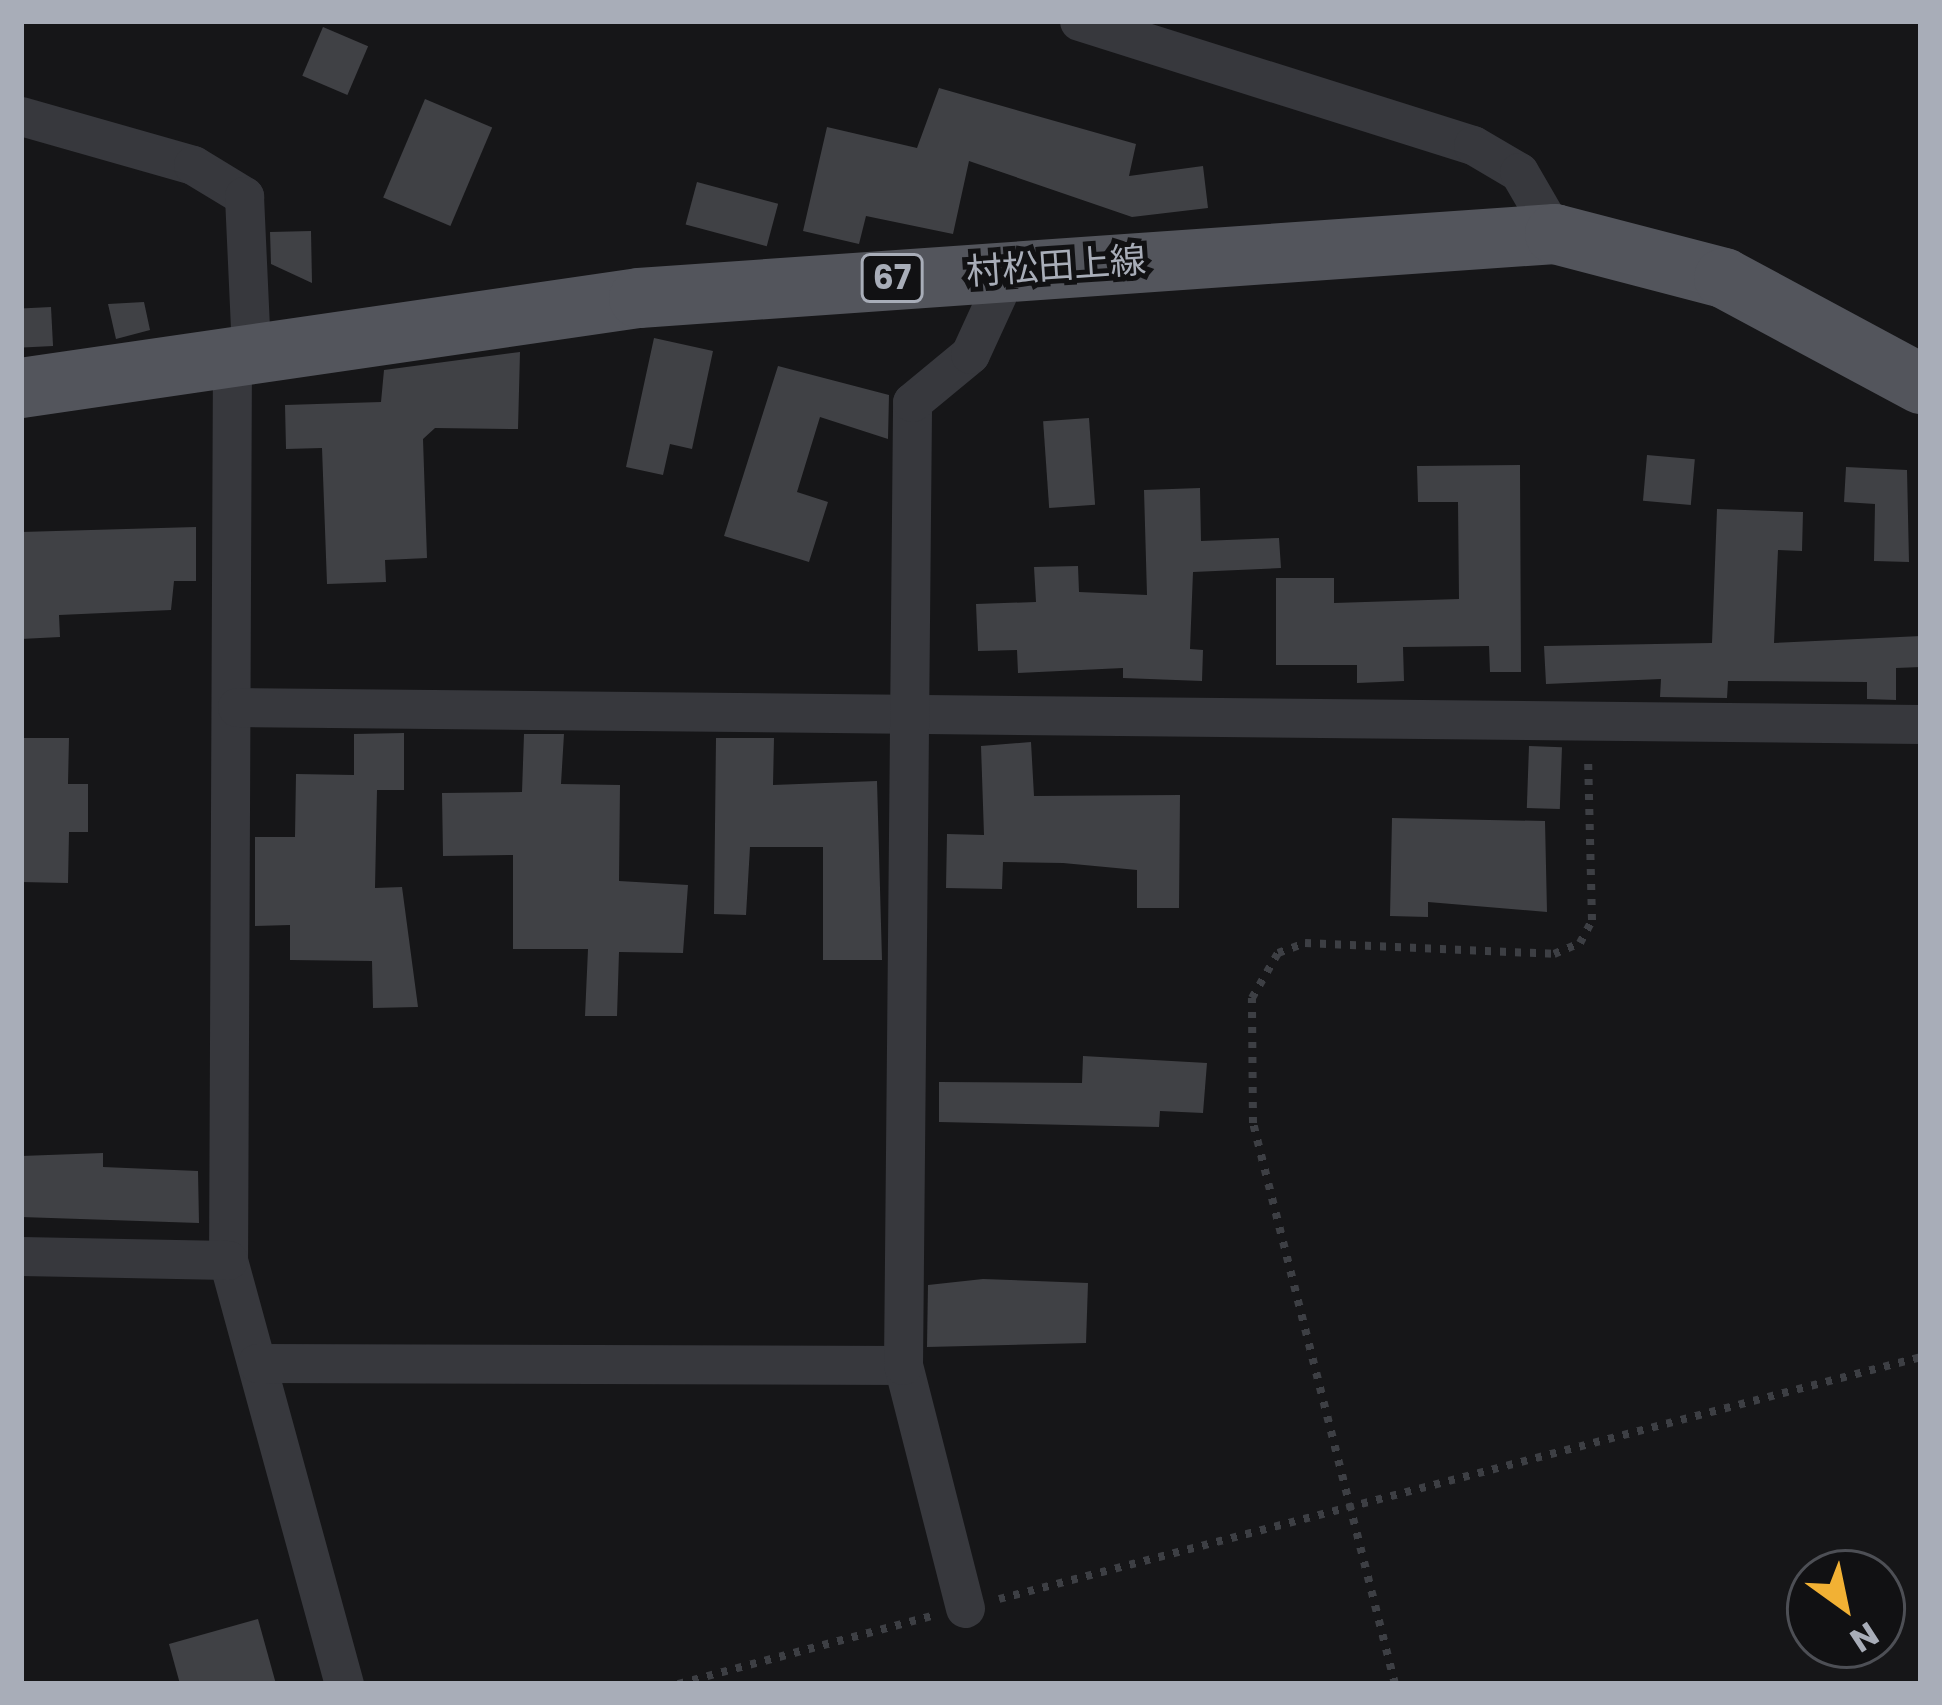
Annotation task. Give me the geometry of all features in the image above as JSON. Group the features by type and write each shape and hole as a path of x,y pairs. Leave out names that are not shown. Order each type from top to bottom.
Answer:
{"main road":[{"name":"村松田上線","path":"21,388 640,298 1009,268 1555,234 1724,278 1921,384"}],"street":[{"path":"1079,21 1473,145 1519,172 1555,234"},
{"path":"21,116 193,166 244,196 228,1260 344,1684"},
{"path":"965,1608 903,1365 916,709 912,402 970,354 1009,268"},
{"path":"237,707 916,709 1921,724"},
{"path":"21,1256 228,1260"},
{"path":"257,1363 903,1365"}],"path":[{"path":"1394,1684 1253,1123 1252,998 1278,952 1305,943 1554,954 1580,943 1592,920 1588,722"},
{"path":"678,1684 1349,1512 1921,1358"}],"building":[{"path":"323,27 368,46 347,95 302,76"},
{"path":"939,88 1136,144 1129,176 1203,166 1208,208 1132,217 969,161 953,234 866,216 859,244 803,231 827,127 917,148"},
{"path":"425,99 492,128 450,226 383,197"},
{"path":"697,182 778,204 767,246 686,225"},
{"path":"311,231 312,283 271,264 270,232"},
{"path":"144,302 150,330 116,339 108,304"},
{"path":"51,307 53,346 23,348 21,309"},
{"path":"654,338 713,351 692,449 670,444 663,475 626,467"},
{"path":"520,352 518,429 435,428 423,439 427,558 385,560 386,582 327,584 322,448 286,449 285,405 381,402 384,370"},
{"path":"778,366 889,395 888,439 820,417 797,492 828,502 809,562 724,536"},
{"path":"1089,418 1095,505 1049,508 1043,421"},
{"path":"1647,455 1695,459 1691,505 1643,501"},
{"path":"1520,465 1521,672 1490,672 1489,646 1403,647 1404,681 1357,683 1357,665 1276,665 1276,578 1334,578 1334,603 1459,599 1458,502 1418,502 1417,466"},
{"path":"1846,467 1907,470 1909,562 1874,561 1875,504 1844,502"},
{"path":"1200,488 1201,541 1279,538 1281,568 1193,572 1190,649 1203,650 1202,681 1123,678 1123,668 1018,673 1017,650 978,651 976,604 1036,602 1034,567 1078,566 1079,592 1147,595 1144,490"},
{"path":"1717,509 1803,512 1802,551 1778,550 1774,643 1921,636 1921,667 1896,668 1896,700 1867,699 1867,682 1728,681 1727,698 1660,697 1661,679 1546,684 1544,646 1712,643"},
{"path":"196,527 196,581 174,581 171,610 59,615 60,637 21,639 21,532"},
{"path":"404,733 404,790 377,790 375,888 402,887 418,1007 373,1008 372,961 290,960 290,925 255,926 255,837 295,837 296,774 354,775 354,734"},
{"path":"524,734 564,734 561,784 620,785 619,881 688,885 683,953 619,952 617,1016 585,1016 588,949 513,949 513,855 443,856 442,793 522,792"},
{"path":"21,738 69,738 68,784 88,784 88,832 69,832 68,883 21,882"},
{"path":"716,738 774,738 773,785 877,781 882,960 823,960 823,847 750,847 746,915 714,914"},
{"path":"1031,742 1034,796 1180,795 1179,908 1137,908 1137,870 1063,863 1003,862 1002,889 946,888 947,834 984,835 981,746"},
{"path":"1529,746 1562,747 1560,809 1527,808"},
{"path":"1392,818 1545,821 1547,912 1428,902 1428,917 1390,916"},
{"path":"1083,1056 1207,1063 1203,1113 1160,1111 1159,1127 939,1122 939,1082 1082,1083"},
{"path":"103,1153 103,1167 198,1171 199,1223 21,1217 21,1156"},
{"path":"983,1279 1088,1283 1086,1343 927,1347 928,1285"},
{"path":"258,1619 276,1684 180,1684 169,1644"}]}
